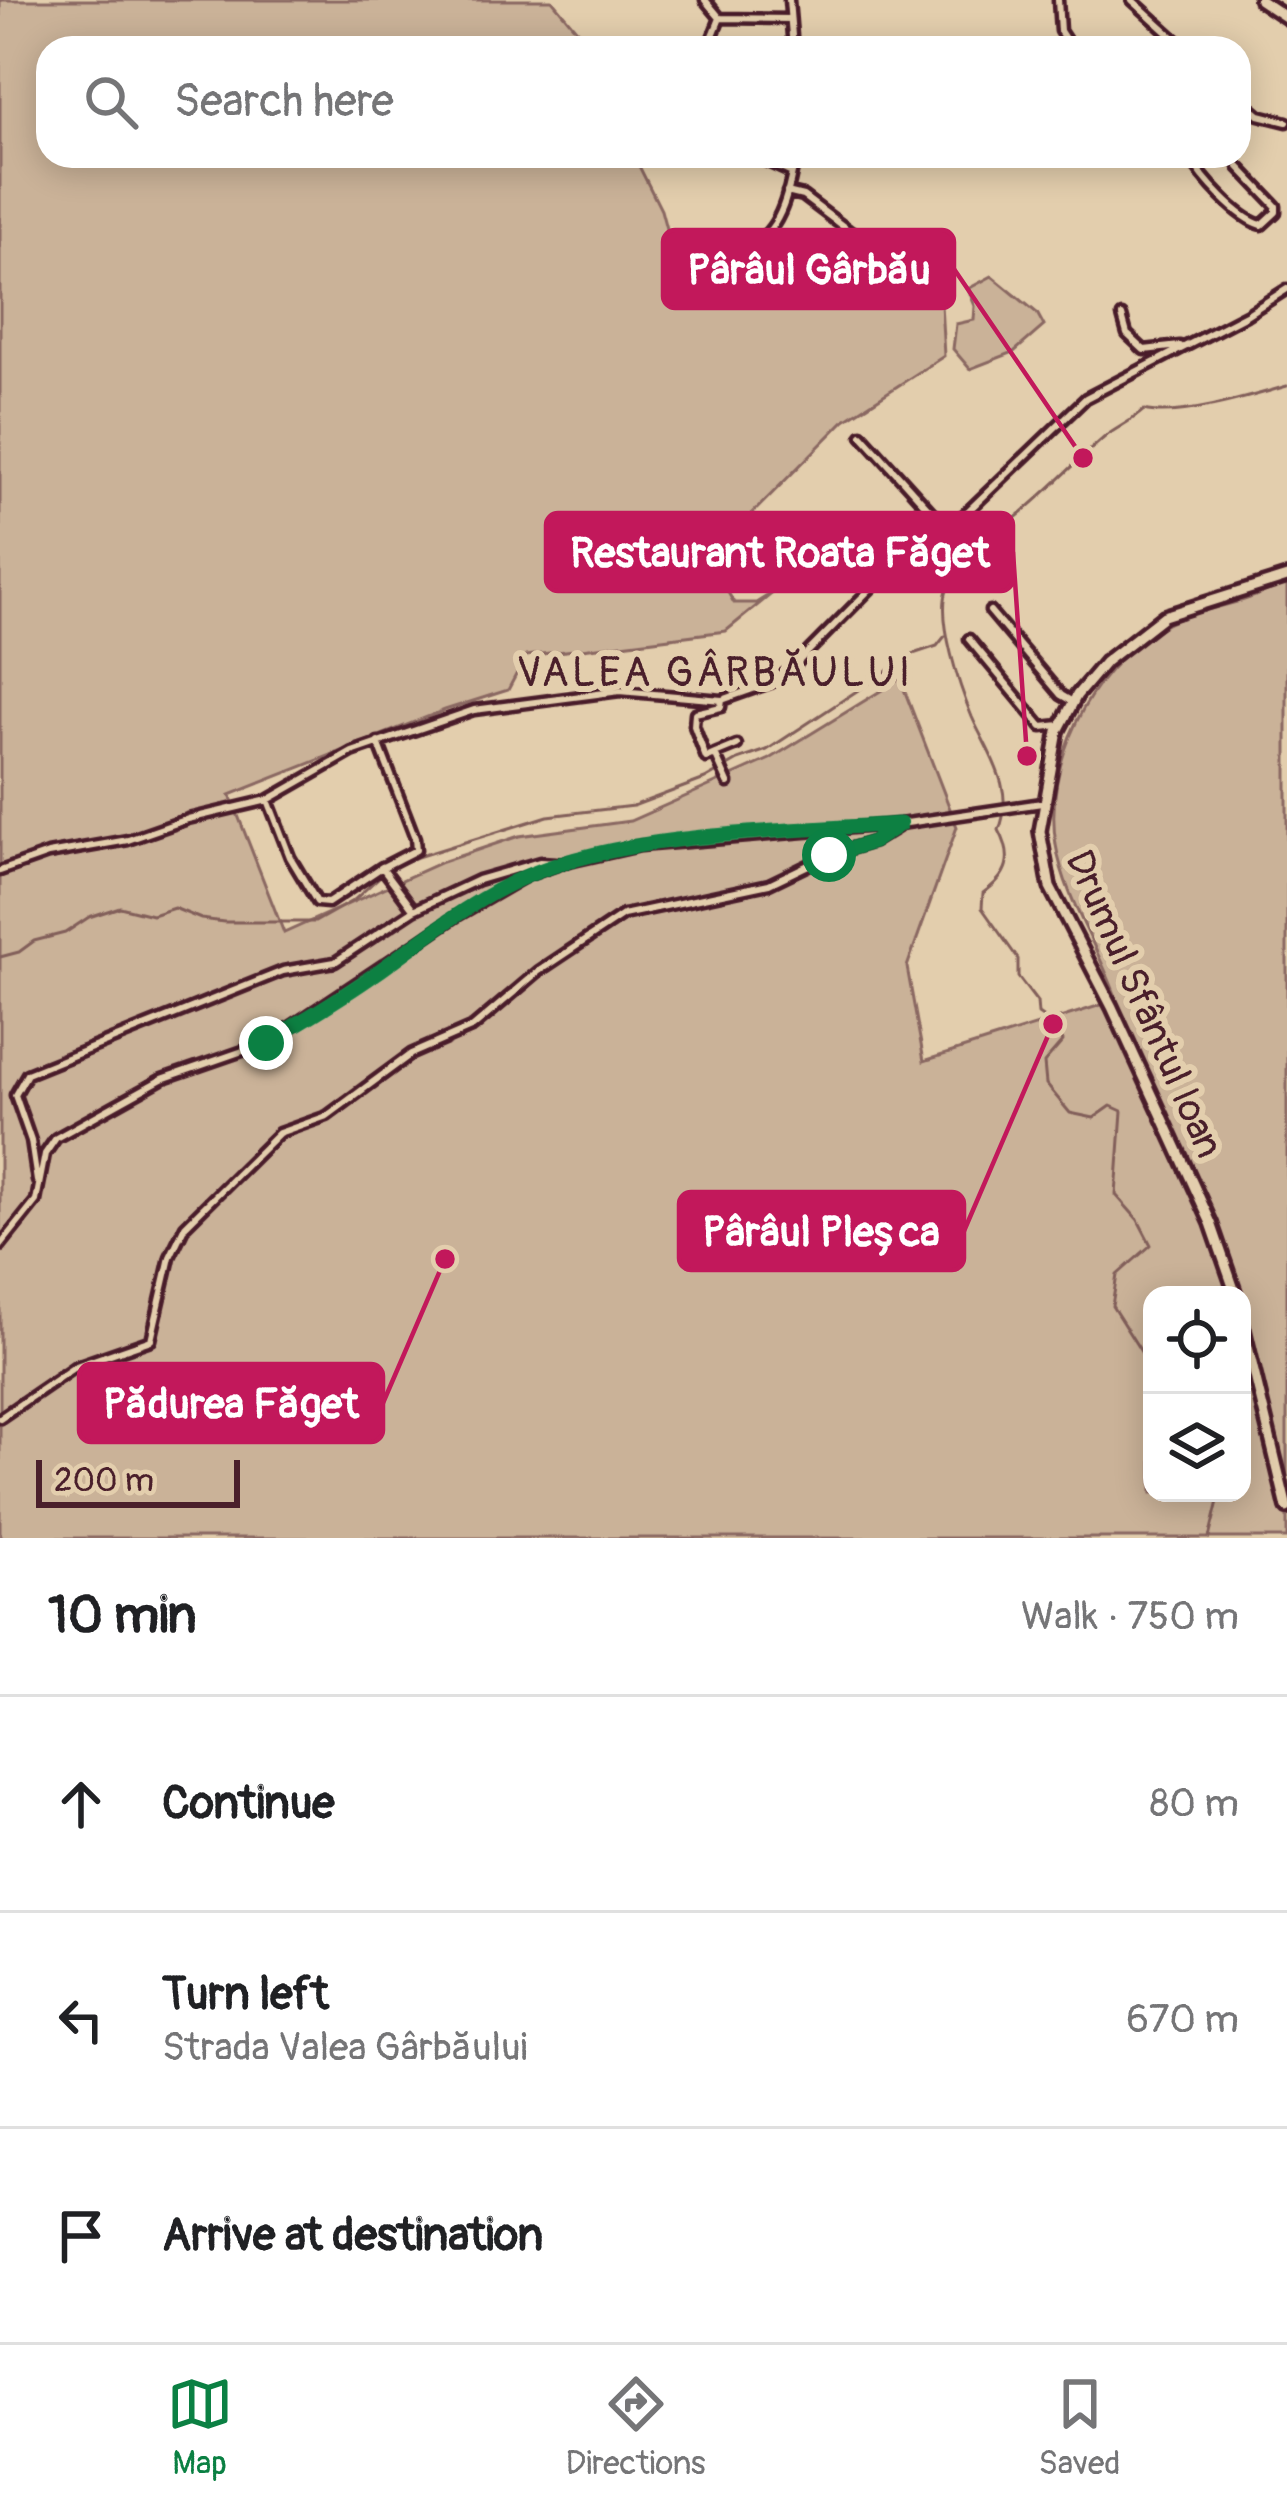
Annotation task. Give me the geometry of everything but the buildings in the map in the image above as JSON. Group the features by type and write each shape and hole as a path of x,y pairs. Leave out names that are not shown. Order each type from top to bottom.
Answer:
{"main road":[{"path":"1260,0 1287,18"},
{"name":"Drumul Sfântul Ioan","path":"1233,1286 1211,1223 1051,887 1040,843 1042,803 1060,725 1105,662 1157,620 1287,577"},
{"path":"1251,1359 1287,1508"}],"street":[{"path":"705,0 720,18 790,19"},
{"path":"789,0 792,36"},
{"path":"1058,0 1063,36"},
{"path":"1132,0 1172,36"},
{"path":"713,36 720,18"},
{"path":"1251,108 1287,122"},
{"path":"782,168 792,172"},
{"path":"701,244 744,248 763,236 777,220 793,168"},
{"path":"1197,168 1250,221 1262,225 1276,206 1240,168"},
{"path":"788,192 803,196 894,265"},
{"path":"0,871 48,854 128,840 188,819 268,800 325,765 378,742 501,704 634,691 722,700 734,697 788,672 883,576 946,528 1086,398 1287,289"},
{"path":"1122,316 1127,334 1144,350 1190,345"},
{"path":"862,435 946,528"},
{"path":"990,611 1061,695 1073,702"},
{"path":"969,639 1042,727 1060,725"},
{"path":"722,700 721,707 695,713 694,725 706,758 737,745"},
{"path":"268,800 290,857 320,904 328,903 416,850 416,838 378,742"},
{"path":"715,754 728,783"},
{"path":"0,1246 32,1207 48,1147 67,1130 162,1079 266,1043 526,876 640,846 900,824 1042,803"},
{"path":"0,1418 76,1366 151,1340 170,1257 185,1226 279,1133 327,1116 411,1054 473,1027 539,971 623,915 769,884 829,855 873,842 900,824"},
{"path":"39,1190 31,1142 15,1095 28,1074 283,971 335,962 414,910 478,880 540,862 560,864"},
{"path":"386,869 414,910"}],"shaded area":[{"path":"0,0 552,0 582,36 36,36 36,168 640,168 661,210 676,266 719,273 784,247 816,277 877,270 940,287 944,356 845,420 730,536 730,547 741,560 725,587 734,603 756,603 775,591 726,631 526,656 508,690 230,795 284,933 442,862 519,836 630,821 770,759 900,679 957,827 907,967 924,1061 1117,1000 1067,885 1056,845 1057,784 1076,723 1110,670 1157,630 1287,583 1287,1538 0,1538"},
{"path":"992,276 1037,313 1044,326 1014,352 970,369 953,349 956,324 974,320 975,306 968,289"}],"waterway":[{"path":"1143,1355 1112,1306 1117,1275 1151,1245 1138,1220 1116,1195 1122,1111 1111,1106 1094,1118 1070,1113 1046,1084 1044,1063 1063,1041 1053,1024 1038,1014 1037,1002 1018,977 1018,959 982,908 983,893 999,880 1006,865 999,830 1004,800 998,772 956,672 945,603 951,579 973,552 1106,436 1144,410 1194,409 1287,386"},
{"path":"0,957 120,907 152,915 174,908 224,922 315,922 354,900 388,869 417,857 548,816 633,806 705,779 767,750 913,654 937,646 945,636"},
{"path":"1209,1538 1218,1502"}],"place":[{"name":"Pârâul Gârbău","path":"1083,458"},
{"name":"Restaurant Roata Făget","path":"1027,756"},
{"name":"Pârâul Pleșca","path":"1053,1024"},
{"name":"Pădurea Făget","path":"445,1259"}],"district":[{"name":"VALEA GÂRBĂULUI","path":"715,673"}],"route":[{"path":"266,1043 457,916 526,876 560,864 640,846 900,824 873,842 829,855"}]}
